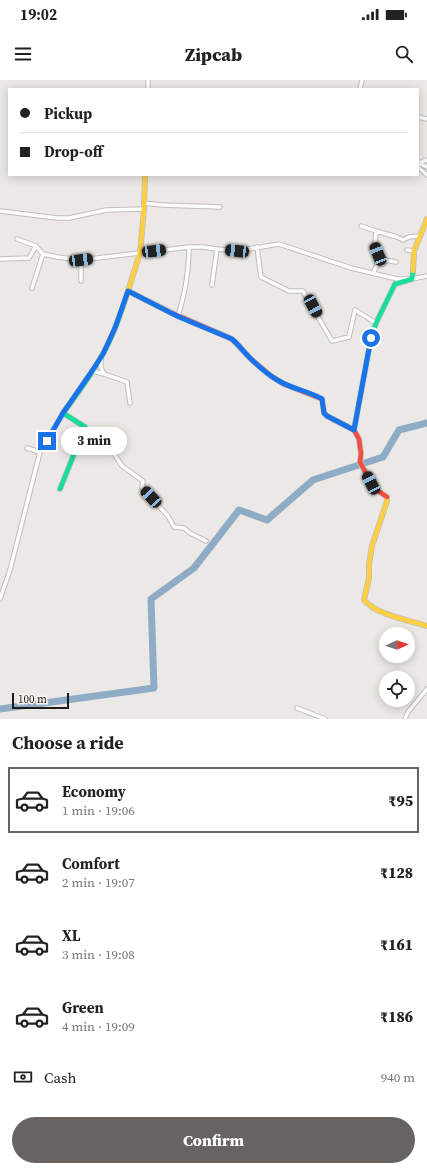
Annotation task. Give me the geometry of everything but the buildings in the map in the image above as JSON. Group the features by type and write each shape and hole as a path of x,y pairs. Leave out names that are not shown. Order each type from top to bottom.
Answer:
{"street":[{"path":"419,168 427,175"},
{"path":"0,598 10,570 40,452 63,413 102,356 115,328 128,291 140,253 145,176"},
{"path":"144,203 220,207"},
{"path":"0,211 57,218 70,218 106,210 144,209"},
{"path":"412,279 414,250 427,219"},
{"path":"361,226 403,240 409,237 419,236"},
{"path":"372,273 377,265 378,254 375,245 376,232"},
{"path":"17,239 36,246 43,254 81,260 189,247 237,251 279,244 351,268 397,279 412,279"},
{"path":"0,258 28,258 36,246"},
{"path":"178,316 189,261 189,247"},
{"path":"257,247 261,277 289,291 303,291 332,341 349,337 355,310 376,323"},
{"path":"212,285 217,249"},
{"path":"407,250 414,250"},
{"path":"32,288 43,254"},
{"path":"81,260 82,281"},
{"path":"377,265 383,264 386,260 396,262"},
{"path":"354,430 371,338 376,323 395,284 427,276"},
{"path":"128,291 178,316 232,339 248,357 278,381 292,388 316,395 322,399 324,413 327,416 354,430 359,439 361,454 360,462 371,483 377,490 387,496 387,501 372,546 369,564 369,578 364,600 366,604 374,609 427,626"},
{"path":"102,356 101,368 104,374"},
{"path":"92,371 127,382 130,404"},
{"path":"63,413 85,427 84,429 102,438 122,466 143,481 142,488 168,516 174,527 184,528 190,533 206,541"},
{"path":"60,489 84,429"},
{"path":"27,448 40,452"},
{"path":"405,719 408,712 427,689"},
{"path":"297,708 325,719"}],"waterway":[{"path":"0,709 154,688 151,599 194,568 239,510 267,520 313,480 383,457 399,430 427,423"}],"traffic: fast":[{"path":"354,430 371,338 376,323 395,284 412,279 413,271"},
{"path":"60,489 85,427 63,413 86,381 102,355 116,326 128,291"}],"traffic: slow":[{"path":"145,176 140,253 128,291 172,313"},
{"path":"413,271 414,251 427,219"},
{"path":"387,497 372,546 369,564 369,578 364,600 377,610 427,626"}],"traffic: jam":[{"path":"172,313 232,339 252,360 271,376 284,384 322,399 324,413 327,416 354,430 359,439 361,454 360,462 371,483 377,490 387,497"}],"route":[{"path":"47,441 63,413 103,354 115,328 128,291 202,328 232,339 248,357 278,381 292,388 316,395 322,399 324,413 327,416 354,430 371,338"}]}
